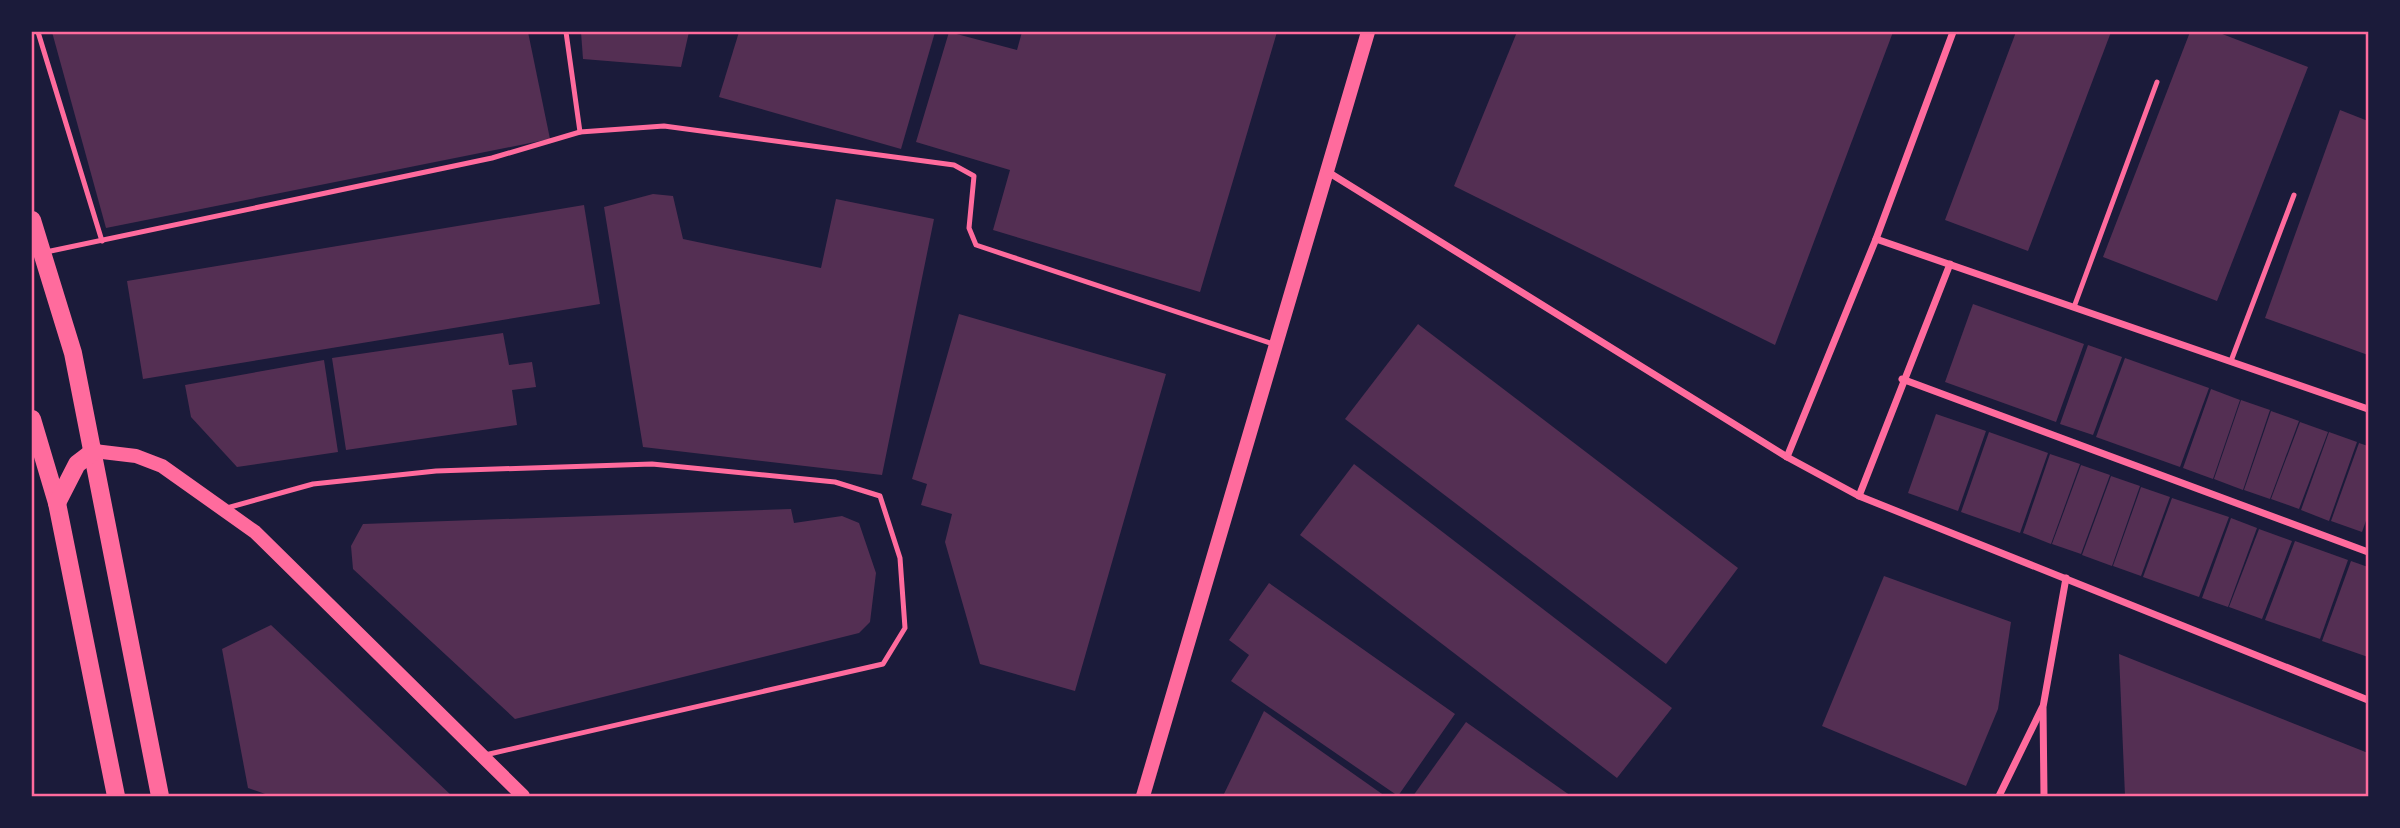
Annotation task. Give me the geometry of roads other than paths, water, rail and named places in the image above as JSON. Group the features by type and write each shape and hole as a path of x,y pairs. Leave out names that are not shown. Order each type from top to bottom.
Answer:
{"main road":[{"path":"1145,795 1368,32"},
{"path":"32,220 73,353 160,796"},
{"path":"32,419 57,503 116,796"},
{"path":"57,503 78,464 94,451 136,456 162,466 255,532 523,796"}],"street":[{"path":"1787,457 1876,239 1953,32"},
{"path":"1328,172 1787,457 1859,496 2368,700"},
{"path":"1876,239 2368,409"},
{"path":"1859,496 1902,379 1950,264"},
{"path":"1902,379 2368,552"},
{"path":"2044,796 2043,708 2066,578"},
{"path":"1999,796 2043,708"}],"lane":[{"path":"38,32 102,241"},
{"path":"566,32 580,132"},
{"path":"2074,307 2157,82"},
{"path":"43,253 492,158 580,132 664,126 954,164 974,176 969,228 976,245 1277,346"},
{"path":"2231,361 2294,195"},
{"path":"224,509 313,484 436,471 652,464 835,482 880,496 900,558 905,628 883,664 480,756"}]}
